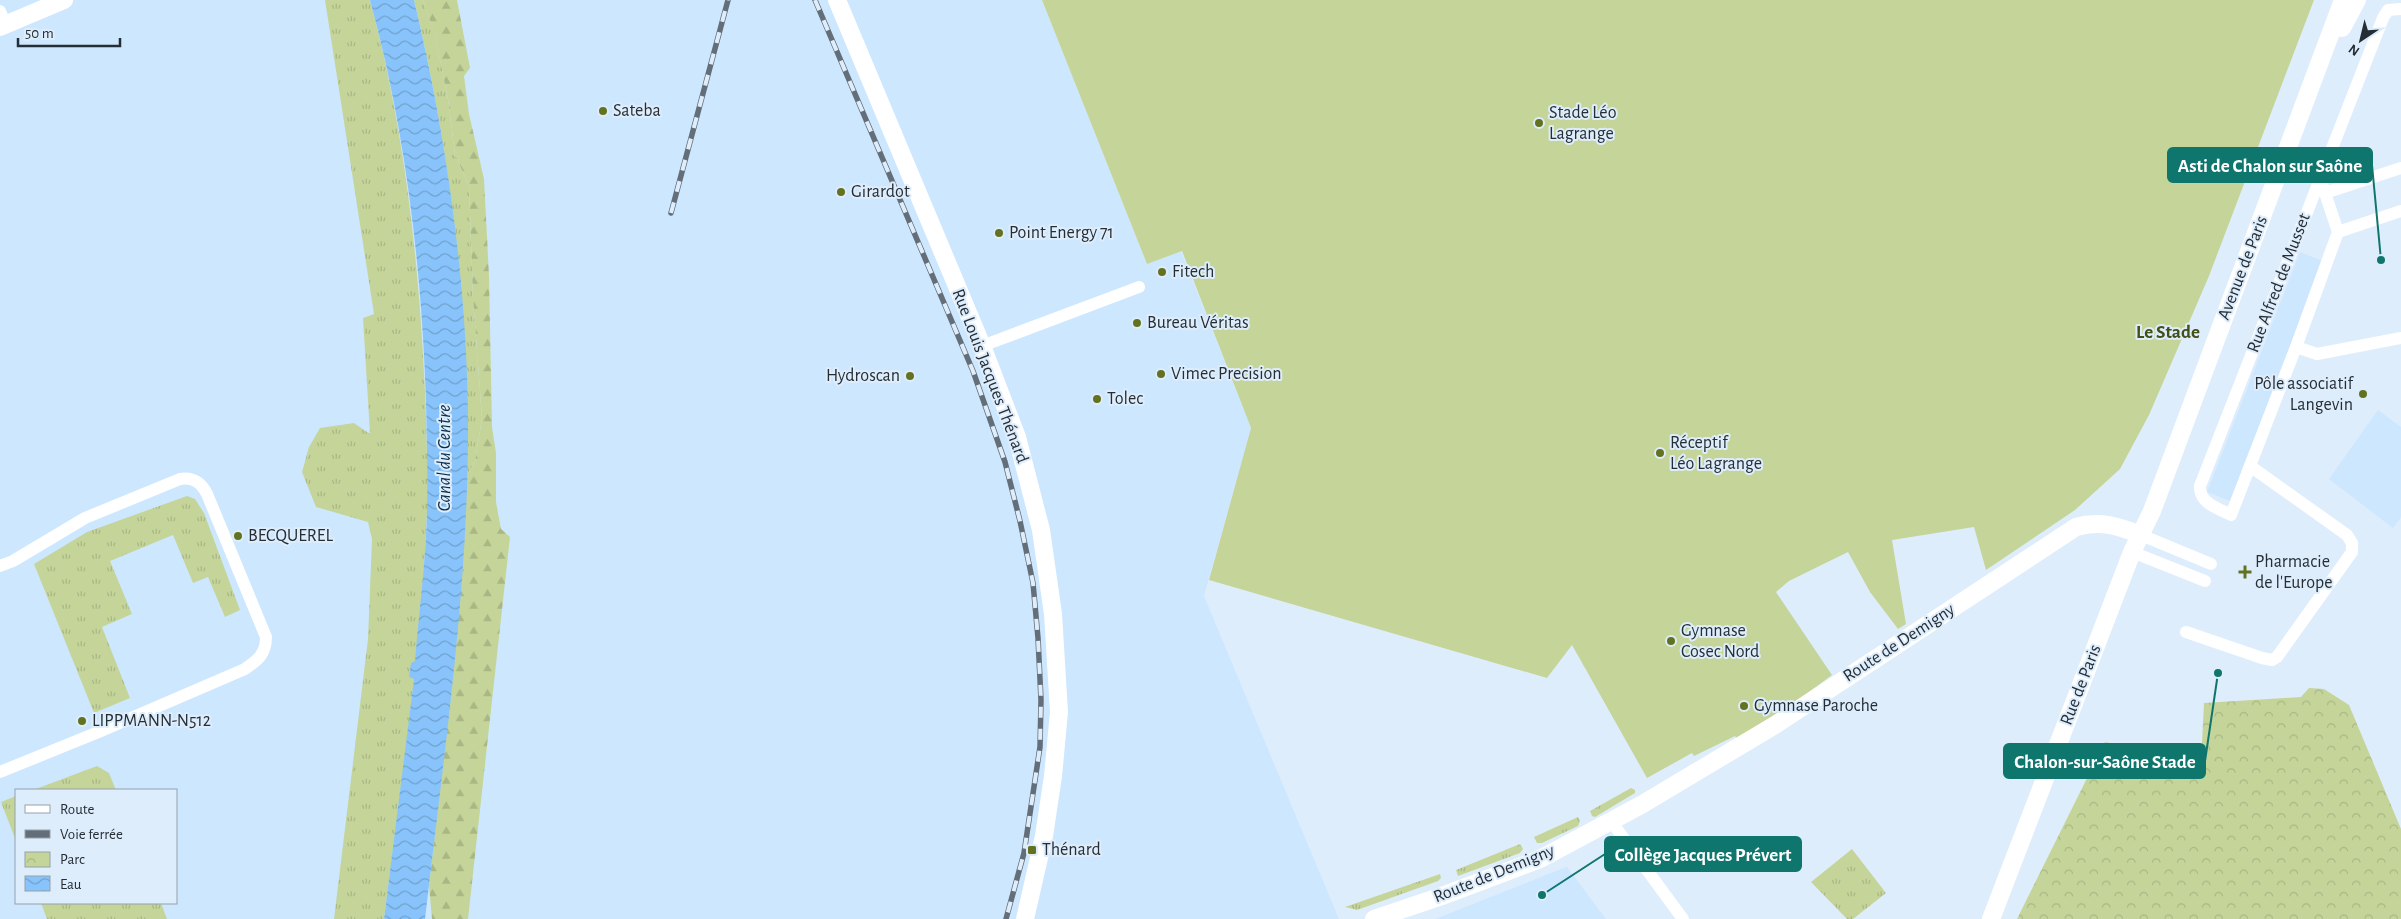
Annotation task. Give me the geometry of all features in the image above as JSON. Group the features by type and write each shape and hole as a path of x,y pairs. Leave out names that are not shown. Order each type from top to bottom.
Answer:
{"main road":[{"path":"2,21 64,0"},
{"name":"Rue Louis Jacques Thénard","path":"837,0 982,346 1017,437 1042,530 1053,614 1058,712 1053,776 1042,848 1026,919"},
{"name":"Avenue de Paris","path":"2141,535 2343,0"},
{"path":"2312,86 2357,0"},
{"name":"Route de Demigny","path":"1374,919 1540,859 1611,821 1775,725 2076,527 2090,523 2104,523 2141,535"},
{"name":"Rue de Paris","path":"1991,919 2132,552 2141,535"}],"street":[{"name":"Rue Alfred de Musset","path":"2320,178 2338,232 2296,347 2230,515 2212,506 2199,493 2200,486 2382,18 2388,10 2401,9"},
{"path":"2325,193 2401,168"},
{"path":"2338,232 2401,211"},
{"path":"982,346 1139,287"},
{"path":"2296,347 2317,354 2401,338"},
{"path":"2186,632 2272,660 2352,552 2352,543 2339,530 2250,466"},
{"path":"0,566 13,561 84,518 180,479 195,480 203,486 207,494 266,637 266,647 256,662 245,669 101,732 0,772"},
{"path":"2141,535 2211,564"},
{"path":"2132,552 2205,581"},
{"path":"1611,821 1683,919"}],"shaded area":[{"path":"0,0 1042,0 1147,264 1181,251 1251,428 1204,596 1339,919 0,919"},
{"path":"2300,252 2323,261 2230,501 2207,492"},
{"path":"2378,410 2401,427 2401,517 2393,528 2329,479"},
{"path":"1567,867 1606,919 1435,919 1556,871"}],"green space":[{"path":"325,0 370,0 399,131 406,176 423,354 426,413 427,512 421,614 384,919 334,919 368,639 372,539 368,522 316,507 302,472 309,447 320,428 354,423 370,434 363,318 374,314"},
{"path":"414,0 423,0 435,34 448,99 455,154 469,186 473,298 482,418 475,461 466,478 465,358 456,238 438,118"},
{"path":"423,0 457,0 470,68 464,76 469,114 484,179 489,276 492,427 496,453 496,502 501,529 510,537 468,919 432,919 429,886 457,633 466,478 475,461 482,418 473,298 469,186 455,154 448,99 435,35"},
{"path":"1042,0 2314,0 2209,276 2149,415 2120,469 2075,510 1986,570 1974,527 1892,540 1906,624 1898,629 1870,592 1848,552 1789,581 1776,592 1832,675 1775,717 1737,739 1735,736 1694,756 1692,753 1647,778 1572,645 1547,678 1209,580 1251,428 1182,251 1147,264"},
{"path":"187,496 195,499 204,513 240,610 225,617 208,577 193,583 173,535 110,561 132,614 102,627 130,698 94,713 34,564 87,532"},
{"path":"2309,688 2324,689 2349,705 2401,829 2401,919 2017,919 2105,742 2201,763 2204,703 2301,697"},
{"path":"97,766 109,773 116,789 36,789"},
{"path":"1631,788 1635,790 1635,793 1595,817 1592,816 1590,811"},
{"path":"15,796 15,838 1,802"},
{"path":"1578,817 1580,821 1578,826 1542,843 1537,843 1534,837"},
{"path":"1520,844 1523,849 1520,853 1458,876 1456,870"},
{"path":"1852,849 1886,893 1853,919 1847,919 1811,882"},
{"path":"1440,874 1441,878 1438,881 1357,910 1345,907"},
{"path":"41,904 161,904 167,919 47,919"}],"water":[{"name":"Canal du Centre","path":"370,0 414,0 445,155 453,208 464,314 468,419 467,482 460,607 425,919 384,919 414,679 409,677 411,663 415,661 424,567 427,510 427,446 422,317 408,189 398,125"}],"railway":[{"path":"671,213 728,0"},
{"path":"815,0 973,371 1005,462 1033,583 1041,700 1040,747 1024,853 1006,919"}],"place":[{"name":"Sateba","path":"603,111"},
{"name":"Stade Léo Lagrange","path":"1539,123"},
{"name":"Girardot","path":"841,192"},
{"name":"Point Energy 71","path":"999,233"},
{"name":"Asti de Chalon sur Saône","path":"2381,260"},
{"name":"Fitech","path":"1162,272"},
{"name":"Bureau Véritas","path":"1137,323"},
{"name":"Vimec Precision","path":"1161,374"},
{"name":"Hydroscan","path":"910,376"},
{"name":"Pôle associatif Langevin","path":"2363,394"},
{"name":"Tolec","path":"1097,399"},
{"name":"Réceptif Léo Lagrange","path":"1660,453"},
{"name":"BECQUEREL","path":"238,536"},
{"name":"Pharmacie de l'Europe","path":"2245,572"},
{"name":"Gymnase Cosec Nord","path":"1671,641"},
{"name":"Chalon-sur-Saône Stade","path":"2218,673"},
{"name":"Gymnase Paroche","path":"1744,706"},
{"name":"LIPPMANN-N512","path":"82,721"},
{"name":"Thénard","path":"1032,850"},
{"name":"Collège Jacques Prévert","path":"1542,895"}],"district":[{"name":"Le Stade","path":"2168,332"}]}
